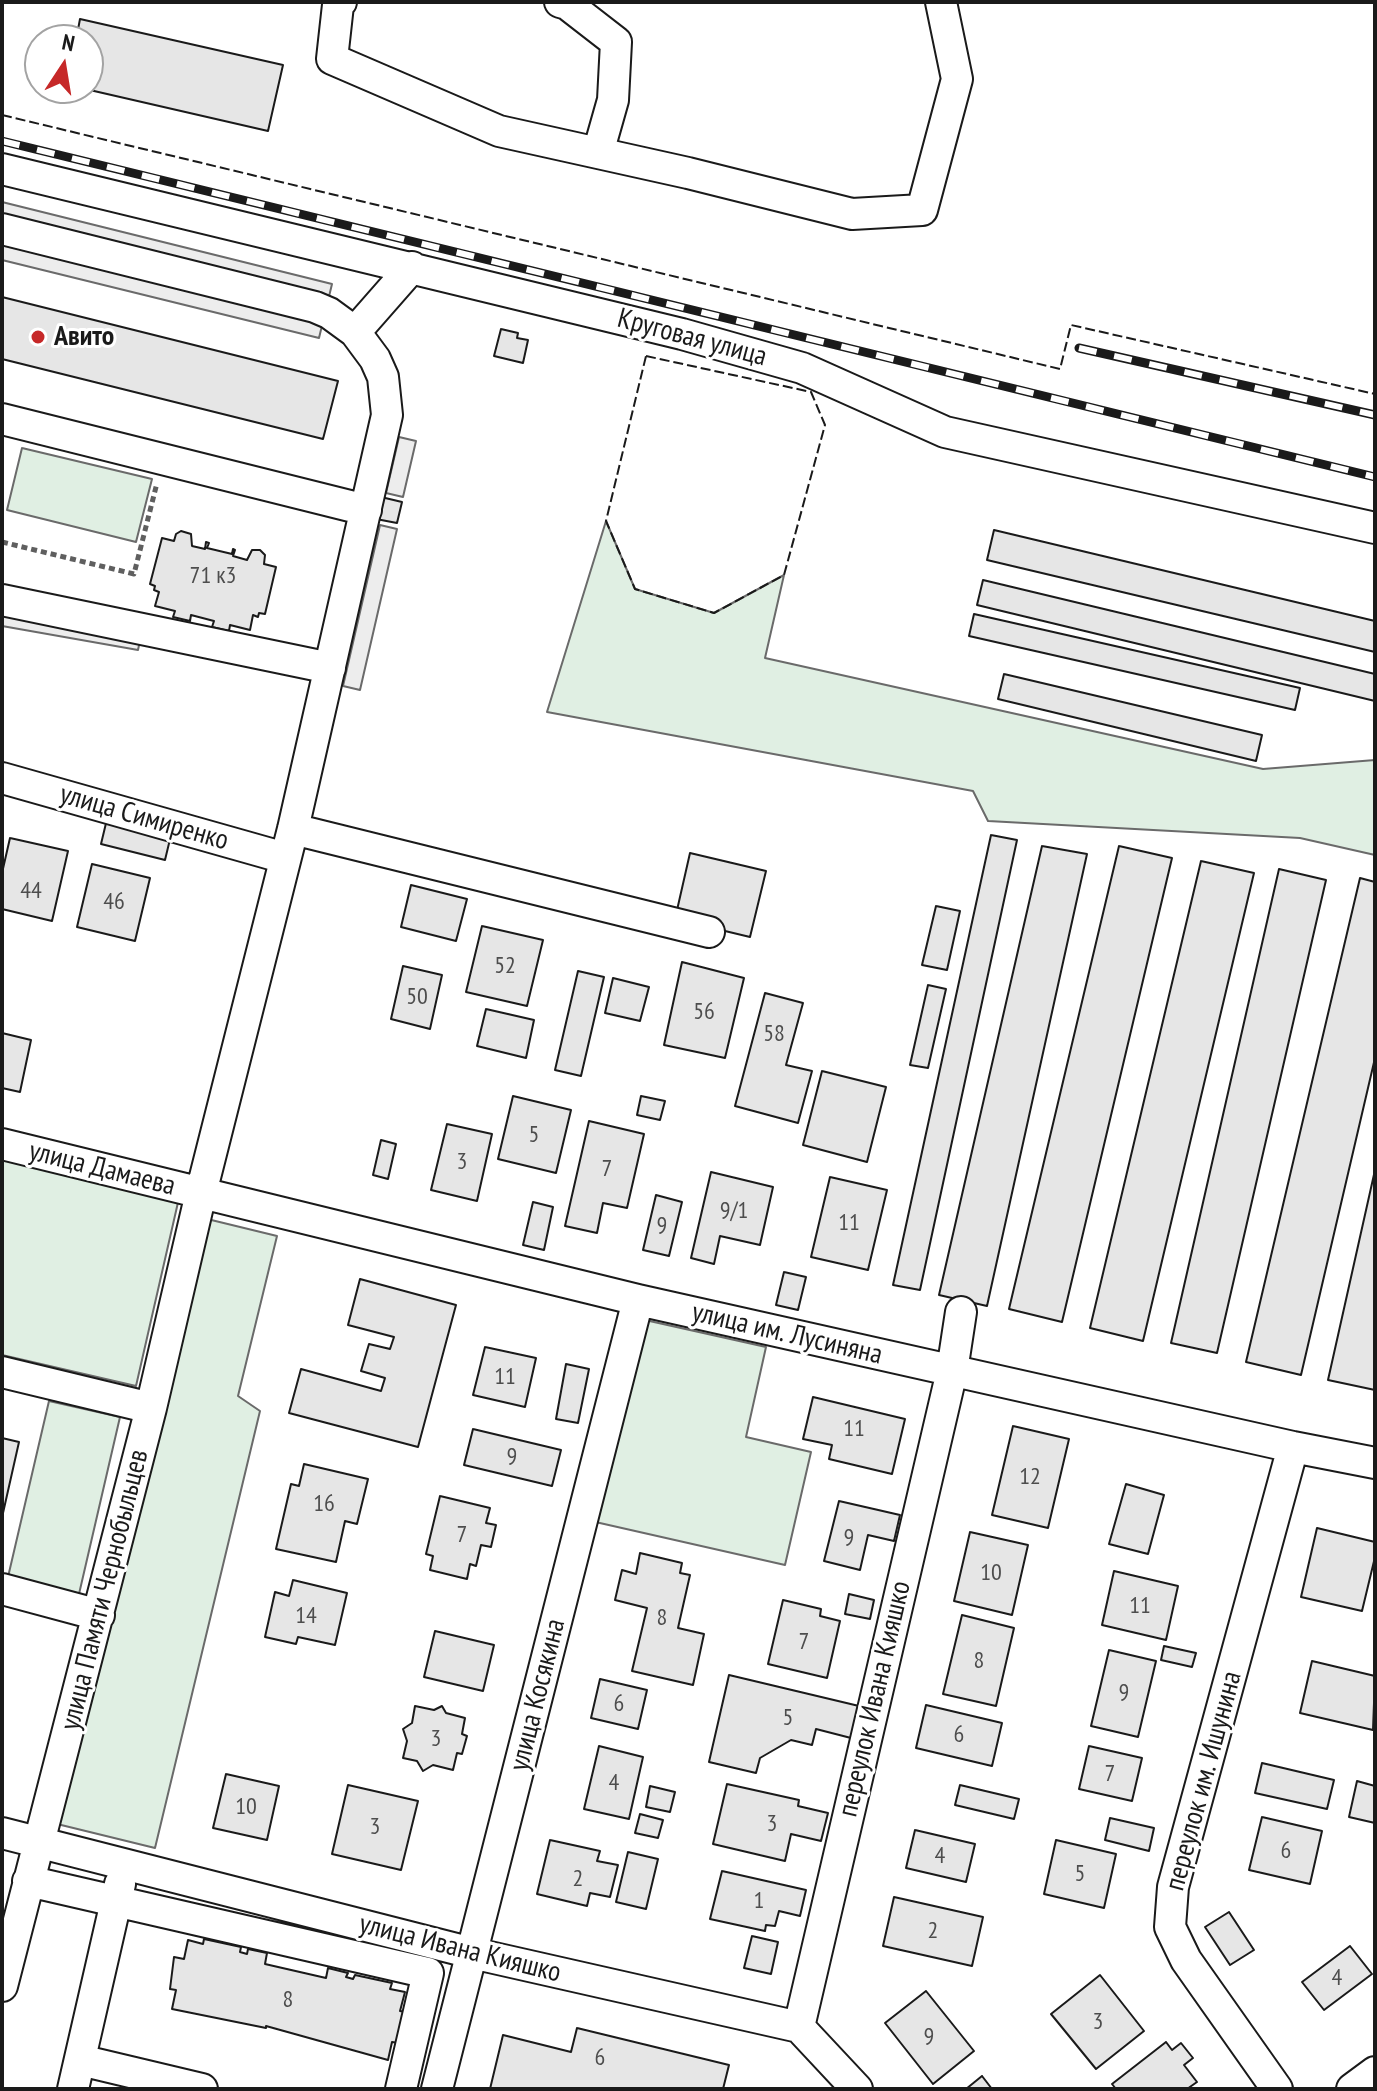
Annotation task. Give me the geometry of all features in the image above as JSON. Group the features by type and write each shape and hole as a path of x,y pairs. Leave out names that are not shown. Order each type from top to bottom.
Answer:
{"street":[{"path":"341,2 338,5 332,59 499,131 852,214 922,210 957,79 941,2"},
{"path":"560,2 567,4 616,42 613,100 598,153"},
{"name":"Круговая улица","path":"2,169 682,334 802,368 945,432 1375,528"},
{"path":"2,229 315,307 355,332 412,267"},
{"name":"улица Памяти Чернобыльцев","path":"2,1986 151,1408 201,1193 293,829 384,433 386,396 375,359 355,332"},
{"path":"2,419 366,510"},
{"path":"2,600 330,668"},
{"name":"улица Симиренко","path":"2,778 285,858"},
{"path":"293,829 709,932"},
{"name":"улица Дамаева","path":"2,1144 201,1193"},
{"name":"улица им. Лусиняна","path":"201,1193 638,1300 1375,1463"},
{"name":"улица Косякина","path":"437,2089 638,1300"},
{"name":"переулок Ивана Кияшко","path":"799,2027 952,1371 961,1312"},
{"path":"2,1372 151,1408"},
{"name":"переулок им. Ишунина","path":"1277,2089 1186,1960 1170,1927 1173,1887 1293,1447"},
{"path":"2,1589 99,1615"},
{"name":"улица Ивана Кияшко","path":"2,1833 472,1953 799,2027"},
{"path":"124,1863 76,2075 202,2089"},
{"path":"28,1881 428,1973 401,2089"},
{"path":"799,2027 851,2087"},
{"path":"1352,2089 1375,2072"}],"path":[{"path":"2,542 134,574 163,459"}],"green space":[{"path":"22,448 152,479 136,542 7,510"},
{"path":"606,521 635,589 714,613 784,575 765,658 1263,769 1375,760 1375,855 1300,838 988,821 973,791 547,712"},
{"path":"2,1158 179,1198 136,1386 2,1355"},
{"path":"199,1217 277,1236 238,1396 260,1411 155,1848 53,1823"},
{"path":"636,1318 766,1347 746,1437 811,1452 785,1565 591,1521"},
{"path":"49,1401 120,1417 79,1594 8,1577"}],"shaded area":[{"path":"2,202 332,284 319,338 2,260"},
{"path":"399,437 416,441 403,497 386,493"},
{"path":"380,525 397,529 360,690 343,686"},
{"path":"2,606 142,631 138,650 2,626"}],"building":[{"path":"80,19 102,24 79,24"},
{"path":"104,24 283,65 268,131 104,93"},
{"path":"2,297 338,381 323,439 2,359"},
{"path":"501,329 518,333 517,338 528,340 523,363 494,356"},
{"path":"381,497 402,502 397,523 376,519"},
{"path":"994,530 1375,621 1375,652 987,560"},
{"path":"181,531 191,534 192,546 205,549 206,542 209,543 207,548 232,554 233,549 233,556 247,560 252,550 260,550 265,555 264,564 276,567 265,614 259,613 258,617 253,615 250,630 230,625 229,631 212,627 214,621 191,615 190,621 173,617 175,611 155,606 159,592 150,584 162,538 174,541"},
{"path":"983,580 1375,674 1375,701 977,605"},
{"path":"974,614 1300,688 1295,710 969,636"},
{"path":"1004,674 1262,735 1256,761 998,699"},
{"path":"107,819 171,835 165,860 101,844"},
{"path":"991,835 1017,840 920,1290 893,1285"},
{"path":"10,838 68,851 52,921 2,909 2,873"},
{"path":"1042,846 1087,854 987,1306 939,1295"},
{"path":"1119,846 1172,858 1062,1322 1009,1309"},
{"path":"690,853 766,871 750,937 675,919"},
{"path":"1201,861 1254,873 1143,1341 1090,1328"},
{"path":"92,864 150,878 135,941 77,927"},
{"path":"1279,869 1326,880 1217,1353 1171,1343"},
{"path":"1360,878 1375,882 1375,1058 1301,1375 1246,1362"},
{"path":"411,885 467,899 456,941 401,927"},
{"path":"936,906 960,911 947,970 922,965"},
{"path":"482,926 543,940 527,1006 466,992"},
{"path":"682,962 744,978 725,1058 664,1045"},
{"path":"403,966 442,975 430,1029 391,1019"},
{"path":"578,971 604,977 581,1076 555,1070"},
{"path":"613,978 649,987 640,1021 605,1013"},
{"path":"928,985 946,989 928,1068 910,1065"},
{"path":"765,993 803,1003 786,1065 812,1071 798,1123 735,1106"},
{"path":"486,1009 534,1020 526,1058 477,1046"},
{"path":"2,1033 31,1040 20,1092 2,1088"},
{"path":"822,1071 886,1087 867,1162 803,1145"},
{"path":"513,1096 571,1110 556,1173 498,1159"},
{"path":"641,1096 665,1101 660,1120 637,1115"},
{"path":"589,1121 644,1134 627,1208 603,1203 597,1233 565,1226"},
{"path":"447,1124 492,1134 477,1201 431,1190"},
{"path":"381,1140 396,1144 388,1179 373,1175"},
{"path":"1375,1170 1375,1390 1328,1380"},
{"path":"711,1172 773,1187 760,1245 720,1236 714,1264 691,1258"},
{"path":"830,1177 887,1190 868,1270 811,1257"},
{"path":"656,1195 682,1202 669,1256 643,1250"},
{"path":"533,1202 553,1207 544,1250 523,1245"},
{"path":"784,1272 806,1277 798,1310 776,1305"},
{"path":"360,1279 456,1305 418,1447 289,1413 301,1369 381,1391 385,1378 361,1371 369,1344 390,1349 394,1337 348,1325"},
{"path":"485,1347 536,1358 525,1407 473,1395"},
{"path":"566,1364 589,1369 578,1423 556,1419"},
{"path":"813,1397 905,1419 892,1474 829,1459 832,1445 803,1439"},
{"path":"1013,1426 1069,1439 1048,1528 992,1515"},
{"path":"473,1429 561,1450 552,1486 464,1465"},
{"path":"2,1438 19,1442 3,1513 2,1513"},
{"path":"304,1464 368,1479 357,1524 345,1521 336,1562 276,1549 291,1484 299,1486"},
{"path":"1126,1484 1164,1495 1148,1554 1109,1544"},
{"path":"440,1496 490,1508 486,1523 496,1525 491,1547 481,1545 476,1566 470,1564 467,1579 430,1570 433,1556 426,1554"},
{"path":"839,1501 900,1515 894,1541 868,1535 860,1570 824,1561"},
{"path":"1317,1528 1375,1542 1375,1557 1362,1611 1301,1597"},
{"path":"970,1532 1028,1545 1012,1615 954,1601"},
{"path":"640,1553 682,1563 680,1573 690,1575 678,1628 704,1634 693,1685 632,1671 647,1608 615,1600 622,1570 636,1574"},
{"path":"1114,1571 1178,1586 1166,1640 1102,1625"},
{"path":"293,1580 347,1593 335,1645 298,1637 296,1644 265,1637 275,1592 289,1596"},
{"path":"849,1594 874,1600 870,1619 845,1614"},
{"path":"783,1600 821,1609 820,1616 840,1621 827,1678 768,1664"},
{"path":"962,1615 1014,1628 996,1706 943,1694"},
{"path":"435,1631 494,1645 483,1691 424,1677"},
{"path":"1164,1646 1196,1653 1192,1667 1161,1660"},
{"path":"1109,1650 1156,1661 1138,1737 1091,1726"},
{"path":"1312,1661 1375,1676 1373,1730 1300,1713"},
{"path":"729,1675 859,1706 851,1738 816,1729 812,1745 791,1740 760,1758 756,1773 709,1762"},
{"path":"600,1679 647,1690 638,1729 591,1718"},
{"path":"926,1705 1002,1723 992,1766 916,1748"},
{"path":"415,1706 434,1710 442,1706 446,1713 465,1718 462,1734 467,1736 462,1754 457,1753 453,1770 433,1765 423,1771 417,1761 403,1758 407,1741 403,1729 412,1723"},
{"path":"599,1746 643,1757 629,1819 584,1809"},
{"path":"1089,1746 1142,1758 1132,1801 1079,1789"},
{"path":"1262,1763 1334,1780 1327,1809 1255,1793"},
{"path":"226,1774 279,1786 267,1840 213,1828"},
{"path":"1357,1781 1375,1786 1375,1823 1349,1817"},
{"path":"727,1784 799,1800 798,1806 828,1813 821,1841 791,1834 785,1861 713,1844"},
{"path":"348,1785 418,1801 401,1870 332,1854"},
{"path":"960,1785 1019,1799 1014,1819 955,1805"},
{"path":"650,1786 675,1792 670,1812 646,1807"},
{"path":"640,1814 663,1820 658,1838 635,1833"},
{"path":"1262,1817 1322,1831 1310,1884 1249,1870"},
{"path":"1110,1818 1154,1828 1149,1851 1105,1840"},
{"path":"915,1830 975,1844 966,1882 906,1868"},
{"path":"550,1840 600,1851 597,1861 618,1865 610,1897 590,1893 587,1906 537,1894"},
{"path":"1056,1840 1116,1854 1104,1908 1044,1894"},
{"path":"628,1852 658,1859 646,1909 616,1902"},
{"path":"722,1871 806,1890 800,1916 779,1911 775,1926 766,1925 765,1931 710,1919"},
{"path":"894,1897 983,1917 972,1966 883,1946"},
{"path":"1229,1912 1254,1950 1230,1965 1205,1927"},
{"path":"752,1936 778,1942 771,1974 744,1968"},
{"path":"204,1939 241,1947 240,1952 247,1954 248,1949 267,1953 265,1964 326,1978 328,1968 348,1973 346,1977 353,1979 355,1975 392,1983 390,1989 405,1992 400,2011 410,2013 398,2043 392,2042 388,2060 266,2026 172,2009 176,1990 170,1989 174,1957 184,1959 188,1940 203,1944"},
{"path":"1350,1946 1372,1974 1324,2010 1302,1982"},
{"path":"1100,1975 1144,2031 1096,2069 1051,2014"},
{"path":"926,1991 974,2051 933,2084 885,2023"},
{"path":"577,2028 729,2065 723,2089 490,2089 503,2035 571,2052"},
{"path":"1166,2042 1172,2050 1181,2043 1193,2058 1184,2065 1197,2082 1187,2089 1116,2089 1112,2084"},
{"path":"982,2076 992,2089 966,2089"}],"railway":[{"path":"2,141 1375,477"},
{"path":"1079,348 1375,415"}],"fence":[{"path":"2,115 1060,369 1071,325 1375,394"},
{"path":"646,356 811,392 825,425 784,575 714,613 635,589 606,521 646,356"}],"place":[{"name":"Авито","path":"38,337"}]}
